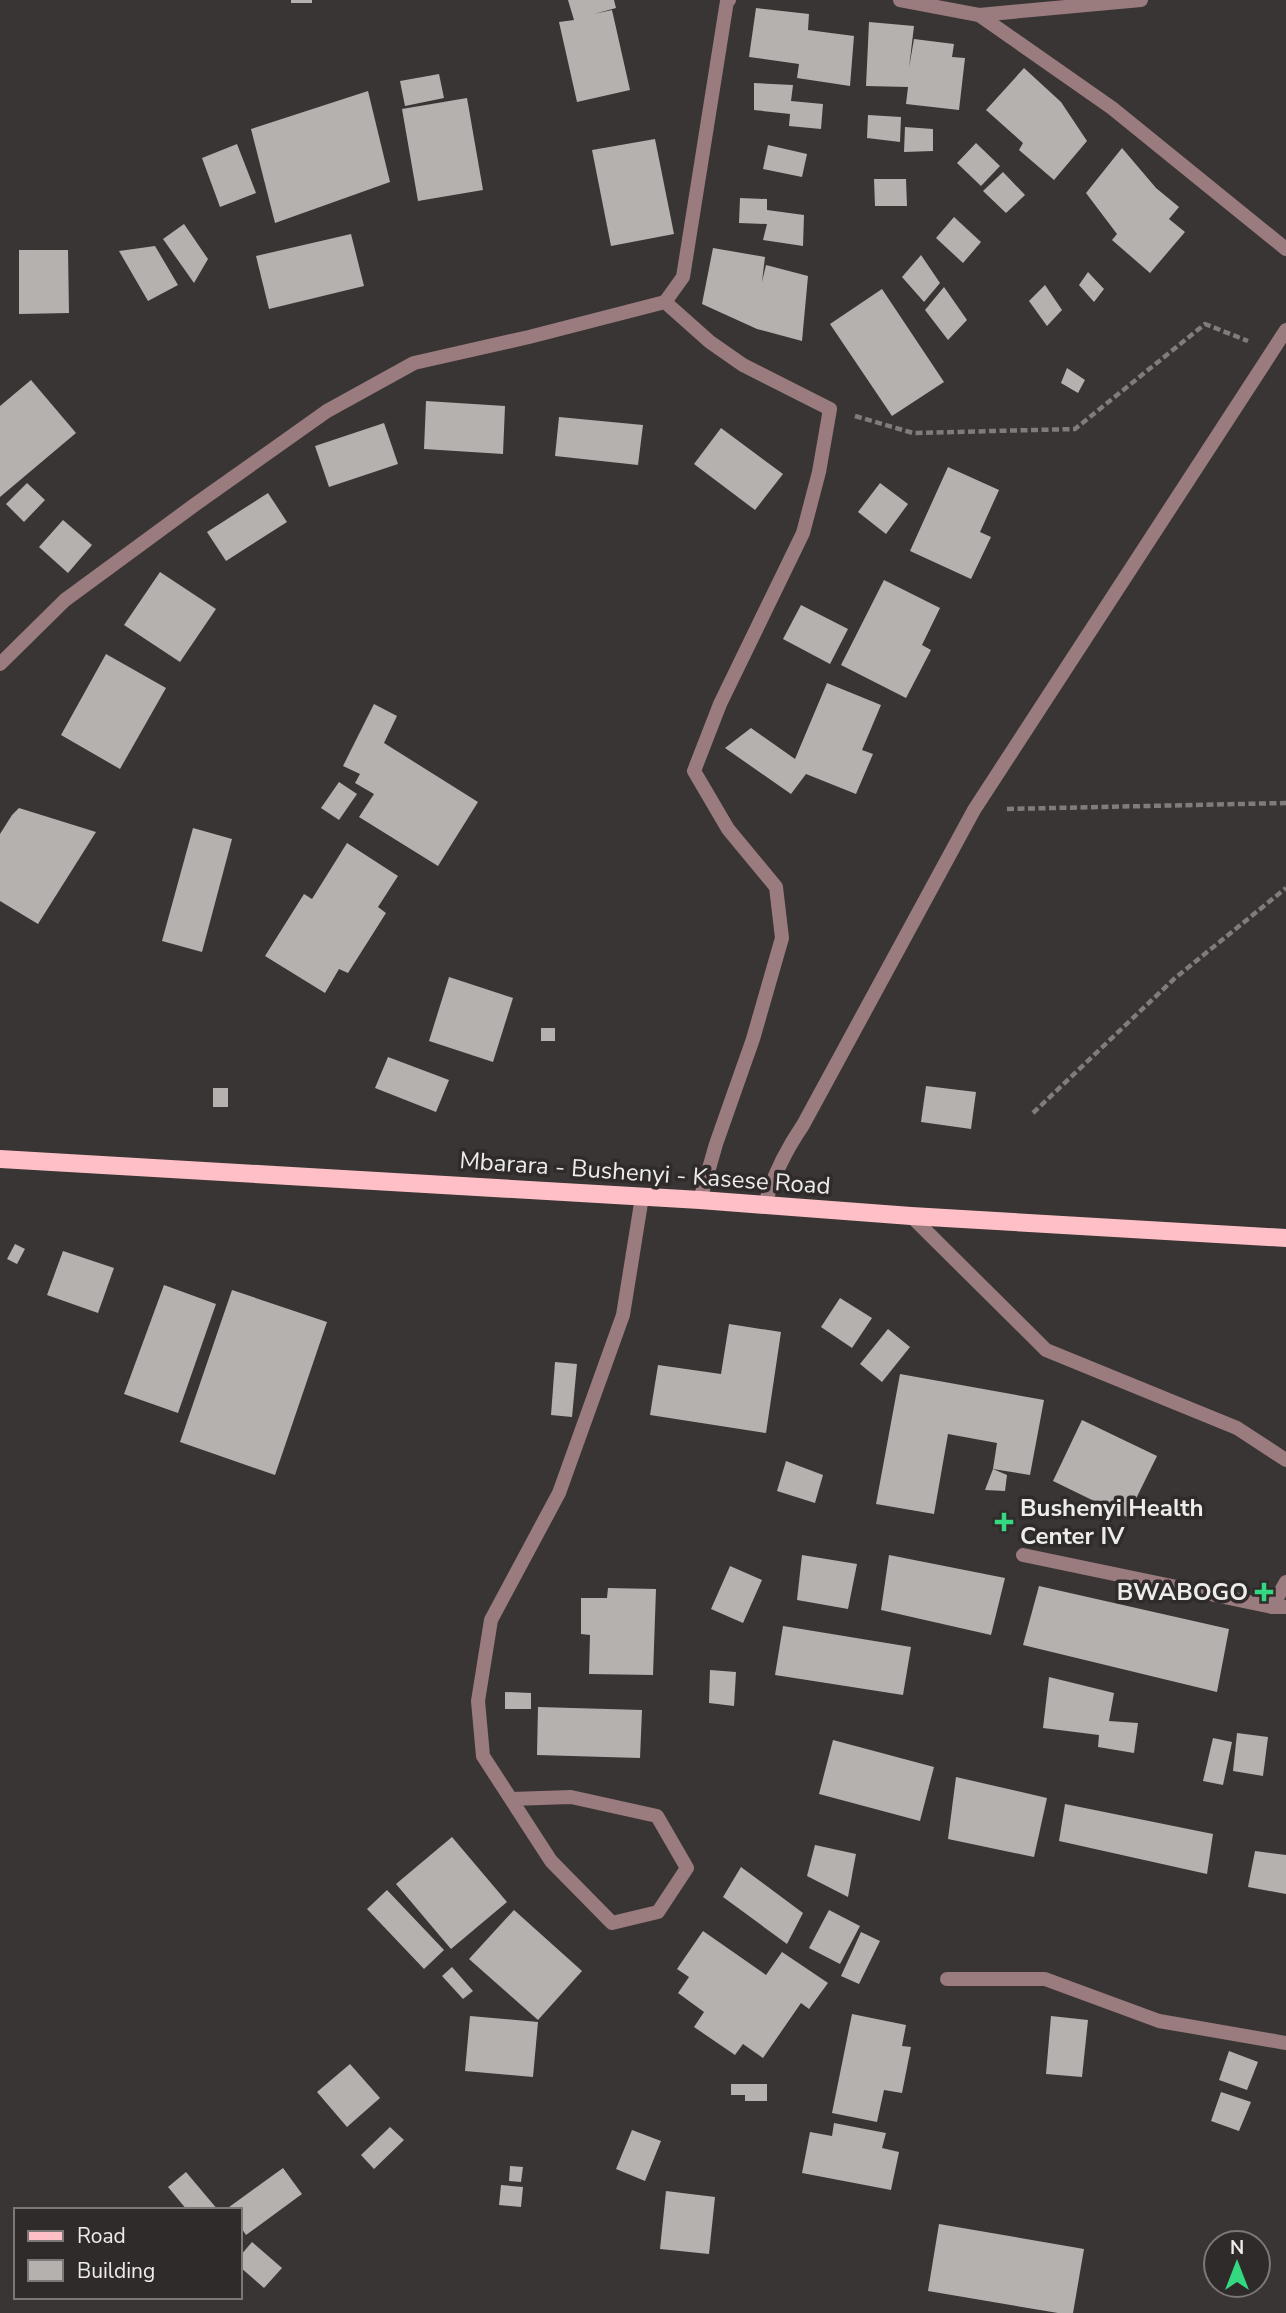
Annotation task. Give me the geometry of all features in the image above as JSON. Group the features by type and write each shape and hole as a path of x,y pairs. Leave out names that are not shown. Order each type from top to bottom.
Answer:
{"main road":[{"name":"Mbarara - Bushenyi - Kasese Road","path":"0,1159 1286,1237"}],"street":[{"path":"0,664 65,600 193,506 327,411 414,363 665,302 683,277 729,0"},
{"path":"900,0 979,15 1141,0"},
{"path":"979,15 1112,108 1286,249"},
{"path":"665,302 710,342 743,365 830,409 819,472 803,533 720,704 694,771 728,829 776,887 782,938 753,1039 699,1200"},
{"path":"765,1205 771,1182 788,1147 803,1125 974,810 1286,330"},
{"path":"511,1799 571,1797 657,1816 687,1868 658,1912 612,1923 551,1861 483,1756 478,1701 491,1620 559,1493 623,1315 642,1197"},
{"path":"911,1216 1046,1350 1237,1429 1286,1460"},
{"path":"1023,1555 1279,1607 1286,1583"},
{"path":"947,1979 1045,1979 1159,2021 1286,2043"}],"path":[{"path":"830,409 913,433 1075,429 1206,324 1271,351"},
{"path":"974,810 1286,803"},
{"path":"1033,1113 1174,979 1286,888"}],"building":[{"path":"291,0 312,0 312,3 291,3"},
{"path":"568,0 614,0 616,8 594,14 612,10 630,90 577,102 559,22 574,20"},
{"path":"756,8 809,14 808,30 854,36 850,86 797,78 799,64 749,57"},
{"path":"869,22 914,26 909,68 914,39 954,44 952,57 965,58 959,110 906,104 908,87 866,86"},
{"path":"1024,68 1061,102 1087,141 1054,180 1019,150 1023,143 986,110"},
{"path":"439,74 444,98 405,106 400,81"},
{"path":"754,83 793,85 791,101 823,104 821,129 789,126 790,114 754,110"},
{"path":"368,91 390,182 275,223 251,129"},
{"path":"467,98 483,190 418,201 402,109"},
{"path":"868,115 901,117 900,142 867,138"},
{"path":"905,127 933,129 933,151 904,152"},
{"path":"655,139 674,234 611,246 592,150"},
{"path":"976,143 1000,166 981,186 957,163"},
{"path":"237,144 256,193 220,207 202,158"},
{"path":"768,145 807,154 802,177 763,169"},
{"path":"1122,148 1156,188 1179,207 1169,219 1185,232 1150,273 1112,240 1117,234 1086,193"},
{"path":"1003,172 1025,195 1006,213 983,191"},
{"path":"874,179 906,179 907,206 875,206"},
{"path":"740,198 767,199 767,210 804,215 803,246 763,240 767,224 739,223"},
{"path":"954,217 981,242 963,263 936,238"},
{"path":"184,224 208,259 194,283 163,239"},
{"path":"351,234 364,286 269,309 256,256"},
{"path":"155,246 178,285 148,301 119,251"},
{"path":"713,248 765,257 762,282 766,265 808,276 802,341 757,329 702,304"},
{"path":"19,250 68,250 69,313 19,314"},
{"path":"921,255 940,283 924,302 902,277"},
{"path":"1088,272 1104,289 1094,302 1079,285"},
{"path":"1045,285 1062,310 1047,326 1029,301"},
{"path":"944,287 967,320 948,340 925,310"},
{"path":"882,289 944,382 892,416 830,324"},
{"path":"1067,368 1085,380 1078,393 1061,383"},
{"path":"31,380 76,433 0,497 0,406"},
{"path":"426,401 505,406 503,454 424,449"},
{"path":"559,417 643,425 638,465 555,456"},
{"path":"384,423 398,464 329,487 315,446"},
{"path":"721,428 783,474 755,510 694,464"},
{"path":"948,467 999,490 980,532 991,537 971,579 910,551"},
{"path":"27,483 45,500 24,522 6,504"},
{"path":"880,483 908,504 886,534 858,512"},
{"path":"268,493 287,522 226,561 207,532"},
{"path":"63,520 92,545 68,573 39,547"},
{"path":"160,572 216,609 180,662 124,625"},
{"path":"884,580 940,608 922,645 931,650 906,698 841,665"},
{"path":"801,605 848,629 830,664 783,639"},
{"path":"106,654 166,688 120,769 61,735"},
{"path":"827,683 881,705 862,750 873,754 856,794 806,774 791,794 725,748 751,728 795,759"},
{"path":"374,704 397,716 384,743 478,802 438,866 359,817 374,794 355,783 360,774 343,766"},
{"path":"339,782 357,794 339,820 321,808"},
{"path":"19,808 96,832 38,924 0,901 0,834"},
{"path":"193,828 232,839 202,952 162,941"},
{"path":"347,843 398,876 378,907 386,913 348,973 339,969 325,993 265,956 304,894 312,899"},
{"path":"449,977 513,998 493,1062 429,1041"},
{"path":"541,1028 555,1028 555,1041 541,1041"},
{"path":"388,1057 449,1080 436,1112 375,1088"},
{"path":"926,1086 976,1092 971,1129 921,1122"},
{"path":"213,1088 228,1088 228,1107 213,1107"},
{"path":"15,1244 25,1249 17,1264 7,1259"},
{"path":"63,1251 114,1268 98,1313 47,1295"},
{"path":"164,1285 216,1304 178,1413 124,1394"},
{"path":"232,1290 327,1322 275,1475 180,1442"},
{"path":"840,1298 872,1318 852,1348 821,1327"},
{"path":"729,1324 781,1332 766,1433 650,1415 658,1365 721,1374"},
{"path":"888,1329 910,1347 882,1382 860,1364"},
{"path":"555,1362 577,1364 572,1417 551,1415"},
{"path":"900,1374 1044,1400 1030,1475 993,1469 997,1443 948,1434 934,1514 876,1504"},
{"path":"1082,1420 1157,1456 1127,1517 1053,1481"},
{"path":"786,1461 823,1475 815,1503 777,1491"},
{"path":"993,1469 1007,1475 1005,1491 985,1490"},
{"path":"802,1555 857,1564 848,1609 797,1600"},
{"path":"889,1555 1005,1578 991,1635 881,1610"},
{"path":"730,1566 762,1580 743,1623 711,1609"},
{"path":"1039,1586 1229,1629 1217,1692 1023,1645"},
{"path":"608,1588 656,1589 653,1675 589,1674 590,1635 581,1634 581,1598 607,1598"},
{"path":"783,1626 911,1647 903,1695 775,1675"},
{"path":"710,1670 736,1672 734,1706 709,1703"},
{"path":"1049,1677 1114,1693 1109,1721 1138,1723 1134,1753 1098,1747 1099,1735 1043,1728"},
{"path":"505,1692 531,1693 531,1709 505,1709"},
{"path":"538,1707 642,1710 640,1758 537,1755"},
{"path":"1237,1733 1268,1737 1263,1776 1233,1771"},
{"path":"1213,1738 1232,1742 1223,1785 1203,1781"},
{"path":"833,1740 934,1767 920,1821 819,1794"},
{"path":"956,1777 1047,1798 1034,1857 948,1839"},
{"path":"1065,1804 1213,1834 1207,1874 1059,1841"},
{"path":"452,1837 507,1902 451,1949 396,1884"},
{"path":"815,1845 856,1854 848,1897 807,1876"},
{"path":"1255,1851 1286,1855 1286,1894 1248,1887"},
{"path":"741,1867 803,1913 787,1944 723,1897"},
{"path":"387,1890 444,1950 424,1969 367,1909"},
{"path":"514,1910 582,1971 538,2020 469,1959"},
{"path":"829,1910 860,1926 840,1964 809,1948"},
{"path":"703,1931 766,1975 782,1952 828,1983 809,2009 801,2003 763,2058 743,2044 735,2055 694,2027 704,2012 678,1993 689,1977 677,1969"},
{"path":"861,1932 880,1941 859,1984 841,1976"},
{"path":"452,1967 473,1991 463,1999 442,1976"},
{"path":"852,2014 906,2025 902,2046 911,2047 902,2093 884,2090 877,2122 832,2113"},
{"path":"470,2016 538,2022 533,2077 465,2071"},
{"path":"1051,2016 1088,2020 1082,2077 1046,2074"},
{"path":"1229,2051 1258,2062 1247,2090 1219,2080"},
{"path":"350,2064 380,2098 347,2127 317,2092"},
{"path":"731,2084 767,2084 767,2101 745,2101 745,2095 731,2095"},
{"path":"1221,2092 1251,2102 1239,2131 1211,2121"},
{"path":"834,2123 886,2133 882,2148 899,2152 891,2190 802,2173 810,2132 832,2136"},
{"path":"390,2127 404,2140 374,2169 361,2155"},
{"path":"632,2130 661,2141 645,2181 616,2169"},
{"path":"510,2166 523,2167 521,2182 509,2181"},
{"path":"283,2168 302,2194 246,2235 242,2229 242,2208 228,2208"},
{"path":"186,2172 216,2208 185,2208 168,2187"},
{"path":"501,2185 523,2187 521,2207 499,2205"},
{"path":"666,2191 715,2197 709,2254 660,2249"},
{"path":"939,2224 1084,2249 1073,2313 1058,2313 928,2291"},
{"path":"252,2242 282,2268 264,2288 242,2269 242,2254"}],"place":[{"name":"Bushenyi Health Center IV","path":"1004,1522"},
{"name":"BWABOGO","path":"1264,1592"}]}
